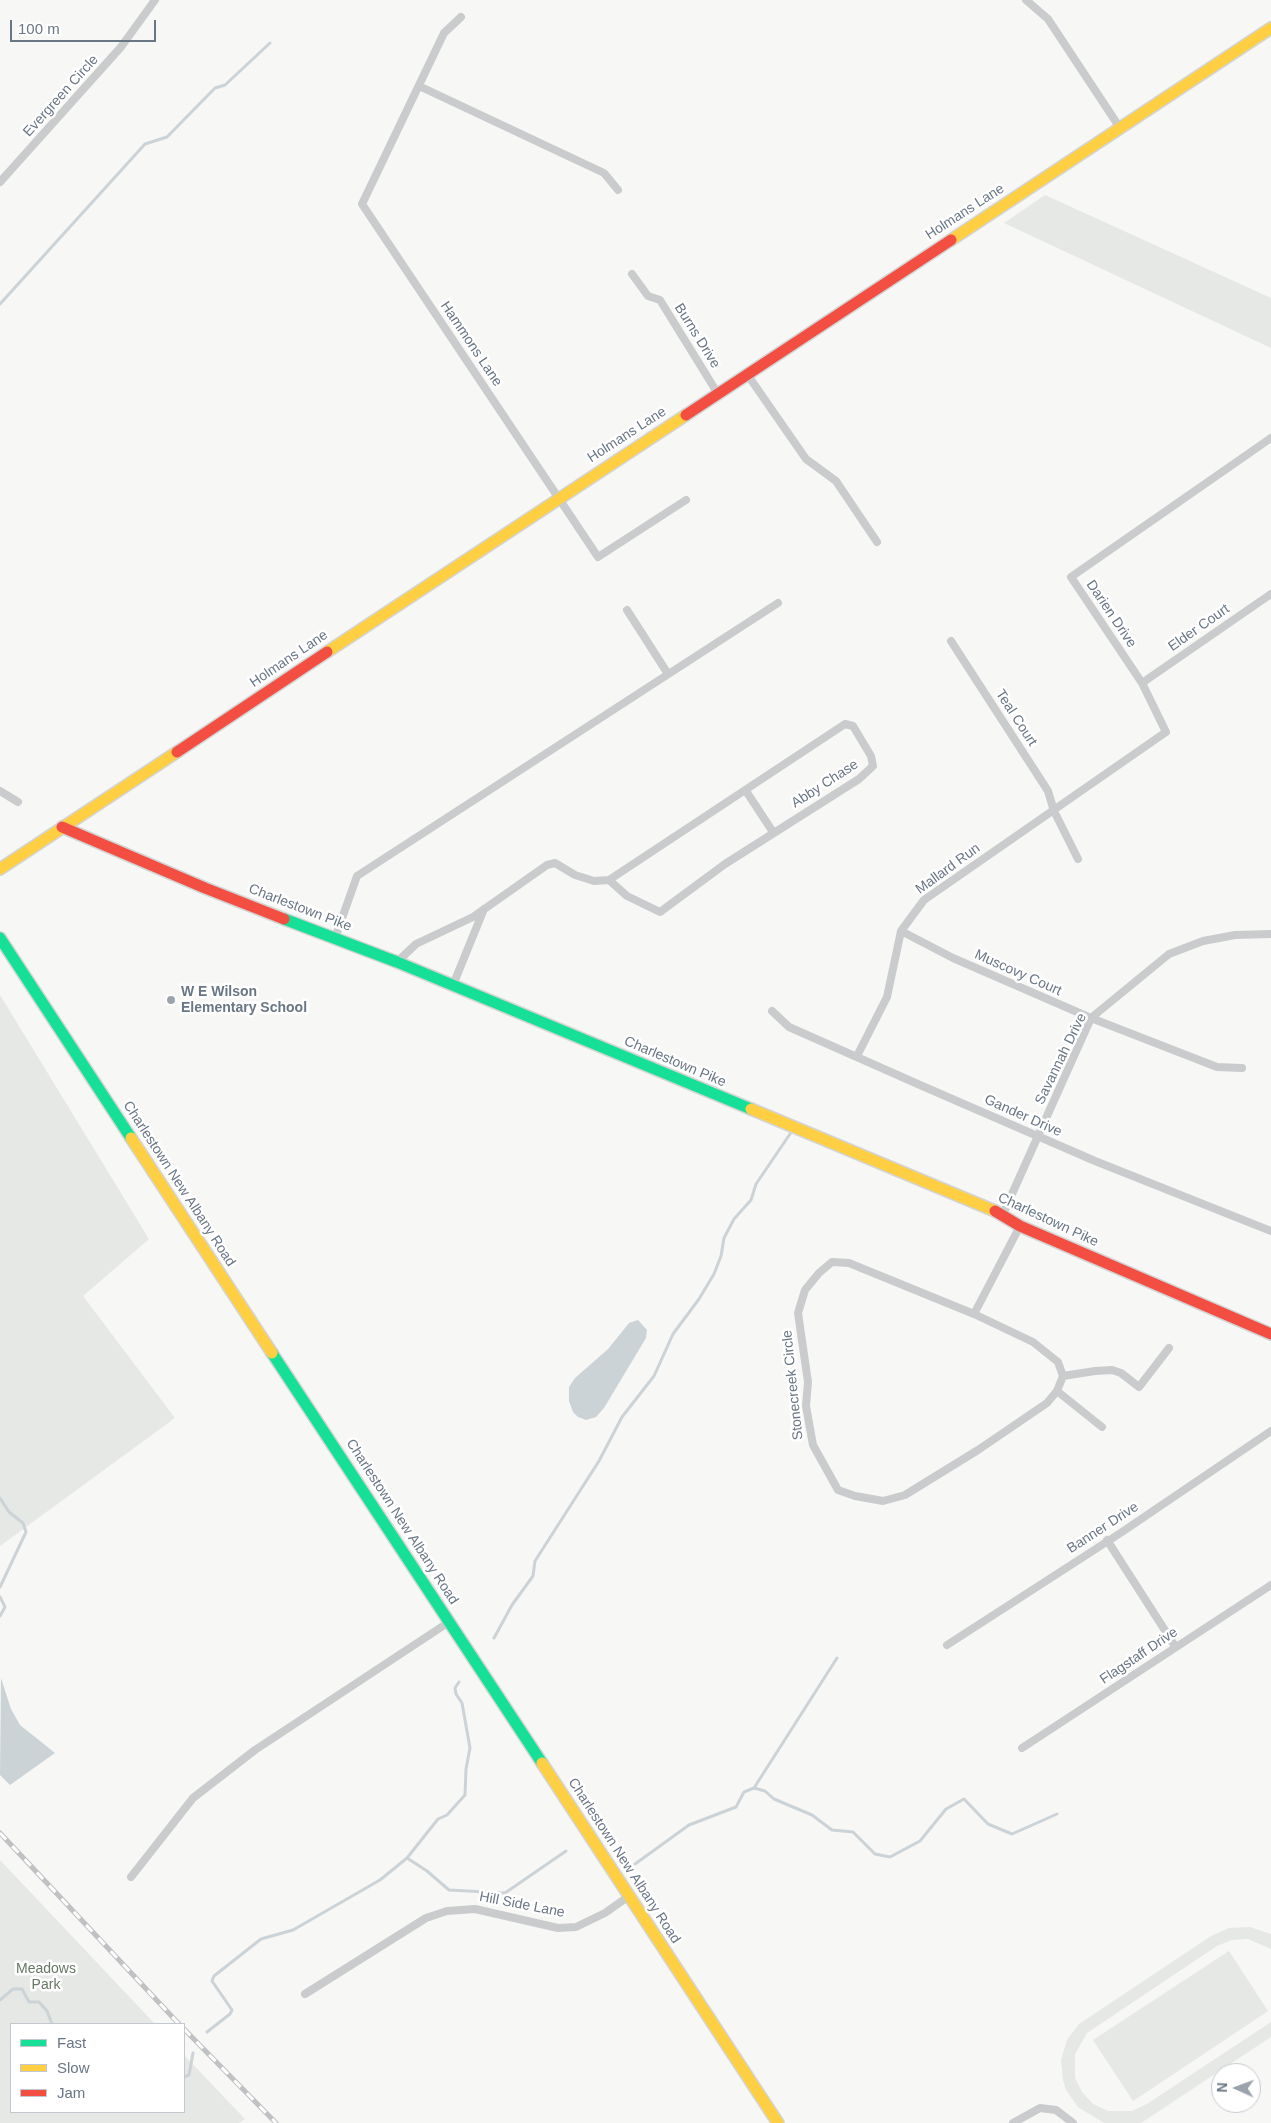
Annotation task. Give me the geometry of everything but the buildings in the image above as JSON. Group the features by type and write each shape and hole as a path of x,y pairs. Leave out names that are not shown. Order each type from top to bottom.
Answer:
{"main road":[{"name":"Holmans Lane","path":"0,869 1271,28"},
{"name":"Charlestown Pike","path":"62,827 205,888 453,985 1003,1214 1020,1226 1271,1334"},
{"name":"Charlestown New Albany Road","path":"0,938 778,2123"}],"street":[{"name":"Evergreen Circle","path":"0,182 121,48 155,0"},
{"path":"1026,0 1048,19 1120,128"},
{"path":"461,17 444,33 419,86 604,173 618,190"},
{"name":"Hammons Lane","path":"419,86 362,204 598,557 686,500"},
{"name":"Burns Drive","path":"632,274 648,296 660,300 718,394"},
{"path":"747,374 806,459 836,481 877,542"},
{"name":"Darien Drive","path":"1054,811 1166,732 1142,683 1071,577 1271,438"},
{"name":"Elder Court","path":"1142,683 1271,594"},
{"path":"335,938 357,876 778,603"},
{"path":"627,610 668,674"},
{"name":"Teal Court","path":"951,641 1048,791 1054,811 1078,859"},
{"name":"Abby Chase","path":"845,724 853,726 871,756 873,766 860,779 773,832 725,864 660,912 627,896 609,880 746,791 845,724"},
{"path":"0,791 18,802"},
{"path":"746,791 773,832"},
{"name":"Mallard Run","path":"857,1056 887,997 901,931 924,900 941,886 1054,811"},
{"path":"397,962 416,944 473,917 546,866 555,863 575,875 594,881 609,880"},
{"path":"453,985 484,909"},
{"name":"Muscovy Court","path":"901,931 953,958 1091,1018 1217,1067 1242,1068"},
{"name":"Savannah Drive","path":"1003,1214 1091,1018 1169,954 1203,941 1235,934 1271,934"},
{"name":"Gander Drive","path":"772,1010 789,1026 1095,1162 1271,1231"},
{"path":"974,1314 1020,1226"},
{"name":"Stonecreek Circle","path":"832,1262 849,1263 974,1314 1033,1342 1058,1362 1063,1376 1057,1391 1047,1403 978,1450 905,1495 883,1501 855,1496 838,1490 813,1446 806,1406 808,1382 798,1313 805,1290 819,1273 832,1262"},
{"path":"1063,1376 1095,1370 1112,1370 1121,1373 1139,1388 1169,1348"},
{"path":"1057,1391 1102,1427"},
{"name":"Banner Drive","path":"947,1645 1271,1431"},
{"path":"1107,1540 1175,1646"},
{"name":"Flagstaff Drive","path":"1022,1748 1121,1685 1175,1646 1271,1585"},
{"path":"131,1877 193,1798 254,1750 450,1622"},
{"name":"Hill Side Lane","path":"305,1994 426,1918 447,1910 475,1908 558,1928 576,1927 605,1913 629,1896"},
{"path":"1013,2123 1040,2108 1056,2110 1073,2123"}],"green space":[{"path":"1045,195 1271,298 1271,348 1004,223"},
{"path":"0,995 149,1239 83,1296 175,1418 0,1546"},
{"name":"Meadows Park","path":"0,1860 154,2023 10,2023 10,2113 185,2113 185,2056 245,2119 239,2123 0,2123"},
{"path":"1250,1927 1271,1934 1271,1949 1248,1939 1232,1940 1217,1946 1087,2033 1075,2054 1075,2078 1082,2092 1093,2104 1108,2111 1132,2111 1147,2104 1271,2022 1271,2037 1232,2063 1211,2063 1211,2077 1141,2123 1104,2123 1078,2107 1066,2090 1061,2060 1067,2040 1079,2024 1211,1936 1229,1928"},
{"path":"1229,1951 1268,2011 1133,2101 1093,2040"}],"shaded area":[{"path":"638,1320 647,1330 646,1338 604,1408 596,1417 586,1420 578,1417 573,1412 569,1401 569,1387 575,1378 608,1349 629,1323"},
{"path":"1,1678 11,1709 20,1725 55,1753 10,1785 0,1775"}],"waterway":[{"path":"0,304 145,144 167,137 215,88 225,85 270,43"},
{"path":"494,1638 512,1605 533,1576 535,1561 599,1461 622,1417 654,1376 673,1334 699,1299 714,1274 721,1256 724,1238 734,1219 751,1200 756,1184 792,1131"},
{"path":"0,1498 9,1512 23,1523 26,1532 0,1587"},
{"path":"0,1597 5,1607 0,1616"},
{"path":"754,1788 837,1658"},
{"path":"207,2032 230,2014 232,2010 212,1981 214,1976 261,1939 293,1930 380,1880 407,1858 438,1819 447,1815 465,1795 466,1769 470,1748 462,1703 456,1694 455,1688 459,1682"},
{"path":"635,1864 689,1825 736,1807 744,1792 754,1788 765,1791 774,1799 812,1815 832,1830 853,1832 875,1854 890,1857 920,1841 946,1809 964,1799 988,1824 1012,1834 1057,1814"},
{"path":"407,1858 427,1871 449,1890 505,1893 566,1851"},
{"path":"0,2000 13,1989 22,1989 29,2002 39,2002 47,2011 52,2023"},
{"path":"185,2077 189,2075 193,2053"}],"railway":[{"path":"0,1833 178,2023"},
{"path":"185,2030 276,2123"}],"traffic: fast":[{"path":"284,919 397,962 751,1109"},
{"path":"0,938 131,1138"},
{"path":"272,1353 542,1763"}],"traffic: slow":[{"path":"951,240 1271,28"},
{"path":"327,652 686,415"},
{"path":"0,869 177,752"},
{"path":"751,1109 995,1211"},
{"path":"131,1138 272,1353"},
{"path":"542,1763 778,2123"}],"traffic: jam":[{"path":"686,415 951,240"},
{"path":"177,752 327,652"},
{"path":"62,827 205,888 284,919"},
{"path":"995,1211 1020,1226 1271,1334"}],"place":[{"name":"W E Wilson Elementary School","path":"171,1000"}]}
